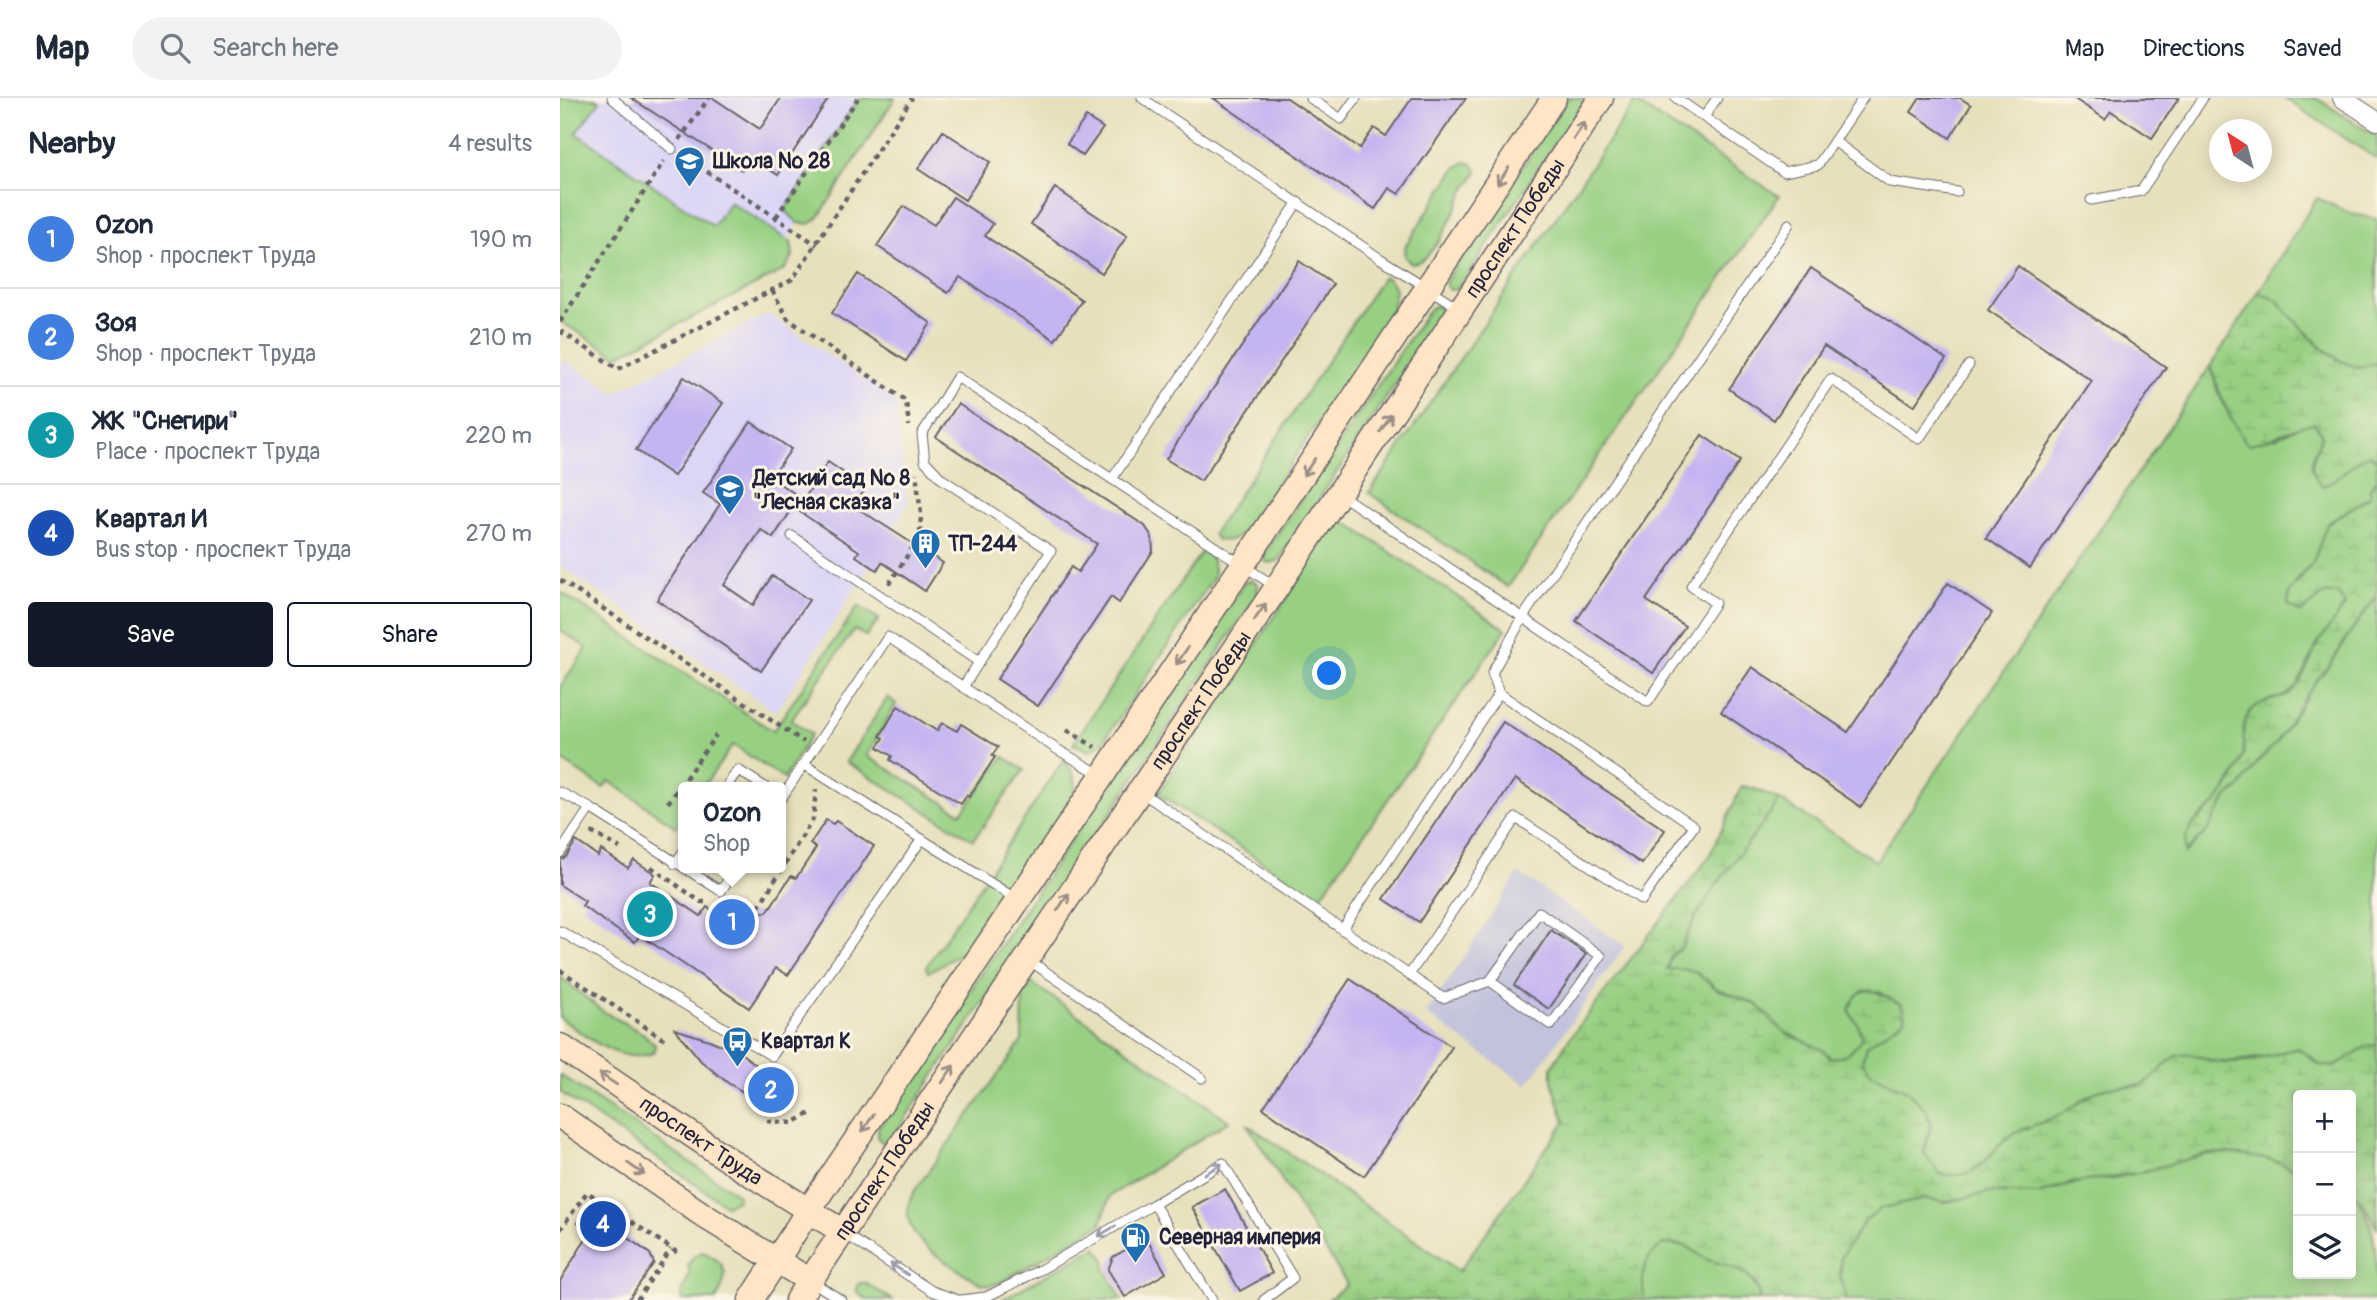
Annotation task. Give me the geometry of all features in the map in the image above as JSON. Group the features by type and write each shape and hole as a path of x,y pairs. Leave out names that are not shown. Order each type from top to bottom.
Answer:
{"main road":[{"name":"проспект Победы","path":"751,1300 1018,900 1103,764 1243,565 1554,98"},
{"name":"проспект Победы","path":"803,1290 1277,587 1601,98"},
{"name":"проспект Труда","path":"560,1046 843,1232"},
{"path":"560,1116 706,1217 776,1260 803,1290"}],"street":[{"path":"2342,98 2377,121"}],"lane":[{"path":"612,98 672,149"},
{"path":"1142,98 1461,309"},
{"path":"1310,98 1341,119 1356,98"},
{"path":"1676,98 1784,172 1818,165 1863,98"},
{"path":"1704,117 1717,98"},
{"path":"2091,200 2141,191 2203,98"},
{"path":"1834,141 1889,182 1957,192"},
{"path":"1112,480 1298,202"},
{"path":"1409,975 1516,818 1642,900 1693,826 1499,693 1492,673 1523,617 1789,223"},
{"path":"1339,494 1648,702 1715,603 1691,586 1831,379 1919,439 1969,365"},
{"path":"964,687 1051,551 942,479 925,461 922,434 957,377 1277,587"},
{"path":"792,536 880,598 979,662"},
{"path":"786,791 816,750 888,637 1055,748 1103,764"},
{"path":"1342,930 1499,693"},
{"path":"805,765 1018,900"},
{"path":"730,782 738,770 757,782"},
{"path":"1139,791 1443,998 1490,981 1539,912 1601,956 1551,1025 1490,981"},
{"path":"560,792 590,808 678,865"},
{"path":"560,853 590,808"},
{"path":"560,931 772,1056 922,839"},
{"path":"675,863 678,859"},
{"path":"691,873 720,891 733,873"},
{"path":"1025,958 1202,1078"},
{"path":"843,1232 932,1291 960,1300 985,1297 1040,1270 1223,1163 1293,1278 1264,1300"},
{"path":"1154,1204 1212,1300"},
{"path":"803,1290 841,1300"}],"path":[{"path":"560,322 672,149 709,98"},
{"path":"776,217 858,98"},
{"path":"560,331 618,369 792,280 912,98"},
{"path":"672,149 817,245"},
{"path":"772,290 788,319 906,401 911,438"},
{"path":"880,598 920,536 921,514 914,464"},
{"path":"560,580 816,750"},
{"path":"1067,730 1103,764"},
{"path":"683,782 716,735"},
{"path":"786,862 813,819 818,773"},
{"path":"668,803 678,789"},
{"path":"579,825 631,854"},
{"path":"641,861 701,902 713,903"},
{"path":"724,903 759,906 779,873"},
{"path":"560,970 665,1040"},
{"path":"767,1121 792,1123 811,1113"},
{"path":"560,1230 587,1192 681,1255"},
{"path":"637,1300 671,1249"}],"shaded area":[{"name":"Школа № 28","path":"560,98 879,98 762,279 560,321"},
{"name":"Детский сад № 8 \"Лесная сказка\"","path":"768,314 896,401 908,504 893,530 900,535 877,570 870,566 776,712 560,566 560,368 565,360 615,393"},
{"path":"1519,873 1625,946 1527,1085 1426,1014"}],"green space":[{"path":"560,98 595,98 600,101 576,133 713,226 730,202 791,242 793,256 784,270 617,356 560,321"},
{"path":"859,98 895,98 818,218 810,224 798,223 785,210"},
{"path":"1568,98 1586,98 1463,281 1456,289 1450,290 1446,281"},
{"path":"2284,98 2316,98 2377,137 2377,159"},
{"path":"1635,102 1779,196 1508,587 1369,493"},
{"path":"1465,162 1473,164 1477,171 1448,225 1426,256 1418,262 1410,263 1404,255 1406,245 1456,168"},
{"path":"2317,198 2352,214 2377,219 2377,363 2361,367 2340,360 2308,334 2278,300 2258,293"},
{"path":"1383,277 1389,279 1395,288 1393,307 1388,319 1246,529 1232,539 1216,539 1213,534"},
{"path":"2258,293 2278,300 2306,333 2324,350 2344,363 2358,367 2377,363 2377,461 2370,454 2363,457 2323,486 2312,467 2322,435 2315,423 2247,444 2225,406 2211,365"},
{"path":"1438,306 1442,314 1278,561 1265,561 1264,554 1428,311"},
{"path":"2211,365 2217,390 2231,419 2276,438 2300,425 2315,423 2322,435 2312,467 2323,486 2356,459 2370,454 2377,461 2377,480 2370,488 2370,496 2328,523 2313,563 2296,582 2313,602 2324,594 2338,593 2345,604 2321,639 2295,689 2283,697 2272,699 2244,726 2244,754 2240,766 2219,801 2190,827 2186,852 2206,832 2228,796 2240,787 2257,763 2277,742 2315,682 2333,661 2348,635 2377,596 2377,1045 2367,1046 2333,1067 2320,1065 2309,1055 2285,1051 2272,1056 2229,1062 2215,1062 2202,1057 2176,1057 2143,1085 2104,1088 2058,1116 2006,1138 1989,1159 1967,1174 1940,1174 1924,1153 1931,1124 1926,1111 1909,1092 1870,1073 1862,1061 1866,1046 1879,1036 1889,998 1878,991 1849,1011 1862,1038 1849,1052 1831,1058 1821,1049 1784,1032 1756,1004 1717,989 1707,980 1667,970 1671,956 1681,948 1694,920 1714,888 1780,800 1876,861"},
{"path":"2377,480 2377,596 2348,635 2333,661 2315,682 2277,742 2257,763 2240,787 2228,796 2206,832 2185,853 2185,841 2193,824 2221,798 2239,768 2244,750 2245,723 2249,713 2259,704 2284,696 2295,688 2318,643 2345,605 2338,593 2324,594 2301,613 2288,606 2289,593 2313,563 2327,524 2370,496 2370,488"},
{"path":"1339,518 1506,629 1319,899 1158,794"},
{"path":"1202,551 1211,558 1214,577 1102,743 1090,751 1073,744"},
{"path":"1252,580 1258,584 1257,595 888,1144 883,1143 877,1137 878,1128 1245,582"},
{"path":"560,592 773,731 858,606 879,619 866,636 854,630 791,720 811,734 784,779 733,745 707,782 678,782 676,827 609,781 603,788 560,759 560,687 587,648 560,630"},
{"path":"888,697 896,704 867,756 961,813 1004,757 1024,770 973,840 846,762"},
{"path":"1063,761 1074,777 1074,796 972,947 928,972 926,967"},
{"path":"1742,786 1780,800 1714,888 1694,920 1681,948 1671,956 1667,969 1683,969 1697,973 1717,989 1756,1004 1784,1032 1821,1049 1831,1058 1849,1052 1862,1038 1849,1011 1858,994 1871,991 1902,1005 1905,1019 1866,1046 1862,1061 1870,1073 1909,1092 1926,1111 1931,1124 1924,1153 1940,1174 1968,1173 1986,1161 2009,1137 2060,1115 2102,1089 2144,1084 2177,1056 2190,1055 2234,1063 2298,1048 2320,1065 2333,1067 2367,1046 2377,1045 2377,1229 2367,1208 2356,1195 2356,1090 2293,1090 2293,1168 2272,1160 2228,1153 2206,1154 2142,1172 2068,1184 2038,1194 1991,1192 1947,1202 1925,1199 1882,1208 1865,1220 1841,1257 1840,1277 1847,1300 1759,1300 1754,1282 1741,1271 1705,1259 1686,1246 1663,1244 1644,1268 1644,1300 1328,1300 1347,1284 1247,1124 1459,1271 1565,1122 1552,1081 1552,1067 1566,1043 1709,857"},
{"path":"560,977 604,1012 644,1034 656,1046 654,1052 642,1056 617,1053 560,1018"},
{"path":"1032,983 1229,1121 1110,1196 1101,1224 999,1283 981,1284 926,1246 915,1234 909,1221 908,1206 915,1190 1022,1041 1023,994"},
{"path":"560,1075 734,1192 738,1195 737,1200 726,1205 560,1092"},
{"path":"2228,1153 2272,1160 2293,1168 2293,1279 2356,1279 2356,1196 2366,1213 2374,1240 2377,1300 1847,1300 1840,1277 1841,1257 1865,1220 1881,1208 1925,1199 1947,1202 1991,1192 2038,1194 2090,1179 2114,1178 2142,1172 2206,1154"},
{"path":"1663,1244 1686,1246 1705,1258 1747,1275 1759,1291 1759,1300 1644,1300 1644,1268 1650,1256"},
{"path":"1097,1247 1106,1262 1105,1269 1122,1300 1001,1300"},
{"path":"702,1252 722,1266 725,1277 723,1284 716,1300 682,1300 681,1293 690,1274 688,1266 693,1257"},
{"path":"861,1283 893,1300 867,1300 857,1292 857,1285"}],"building":[{"path":"631,98 713,98 760,129 781,98 829,98 778,175 751,157 742,170"},
{"path":"1213,98 1287,98 1360,148 1374,128 1386,136 1412,98 1466,98 1399,194 1389,188 1375,209"},
{"path":"1920,98 1960,98 1971,105 1950,138 1911,112"},
{"path":"2073,98 2179,98 2152,138 2111,111 2105,119"},
{"path":"1086,117 1103,128 1083,156 1067,144"},
{"path":"943,131 990,162 965,200 918,169"},
{"path":"1055,188 1127,236 1102,273 1031,224"},
{"path":"953,197 993,224 985,236 1082,300 1055,340 960,277 948,293 877,246 904,206 934,225"},
{"path":"1299,261 1333,284 1201,481 1166,459"},
{"path":"2018,266 2166,367 2030,568 1986,538 2092,381 1988,310"},
{"path":"1811,268 1946,359 1914,406 1824,346 1774,420 1729,389"},
{"path":"858,274 931,323 906,361 832,313"},
{"path":"684,377 723,403 674,476 636,450"},
{"path":"958,404 1145,526 1152,537 1153,551 1119,603 1111,597 1038,706 997,679 1071,567 1078,572 1097,544 936,437"},
{"path":"751,422 791,449 771,478 800,497 773,538 761,530 724,585 753,605 772,576 809,600 761,671 657,600 720,504 703,493"},
{"path":"1702,435 1740,461 1646,600 1685,626 1653,673 1576,621"},
{"path":"828,462 866,488 854,506 943,563 925,591 882,562 877,570 856,556 859,551 797,510"},
{"path":"1948,583 1992,613 1861,807 1721,712 1752,667 1848,732"},
{"path":"898,706 937,731 942,723 957,731 961,724 998,747 992,756 995,757 969,797 967,795 961,804 890,760 892,756 878,747 884,738 880,736"},
{"path":"1503,722 1665,830 1642,864 1515,779 1419,922 1384,899"},
{"path":"826,820 833,824 836,821 874,846 788,975 776,968 749,1008 640,935 635,942 582,906 585,901 560,885 560,860 566,857 576,841 598,856 601,850 628,868 634,860 655,874 650,882 701,916 707,907 719,915 767,912 791,876 796,878 816,848 810,844"},
{"path":"1551,930 1586,954 1549,1009 1514,985"},
{"path":"1350,979 1452,1047 1364,1176 1263,1108"},
{"path":"675,1029 742,1054 788,1089 791,1099 788,1104 775,1111 728,1083 701,1061"},
{"path":"1225,1189 1272,1273 1240,1291 1192,1207"},
{"path":"595,1212 628,1233 627,1237 650,1254 654,1263 628,1300 560,1300 560,1281 590,1232 578,1223"},
{"name":"Северная империя","path":"1146,1238 1166,1273 1125,1297 1108,1270 1113,1257"}],"place":[{"name":"Школа № 28","path":"690,188"},
{"name":"Детский сад № 8 \"Лесная сказка\"","path":"730,517"},
{"name":"ТП-244","path":"925,571"},
{"name":"ЖК \"Снегири\"","path":"650,914"},
{"name":"Ozon","path":"732,922"},
{"name":"Квартал К","path":"738,1068"},
{"name":"Зоя","path":"771,1090"},
{"name":"Квартал И","path":"603,1224"},
{"name":"Северная империя","path":"1136,1264"}]}
